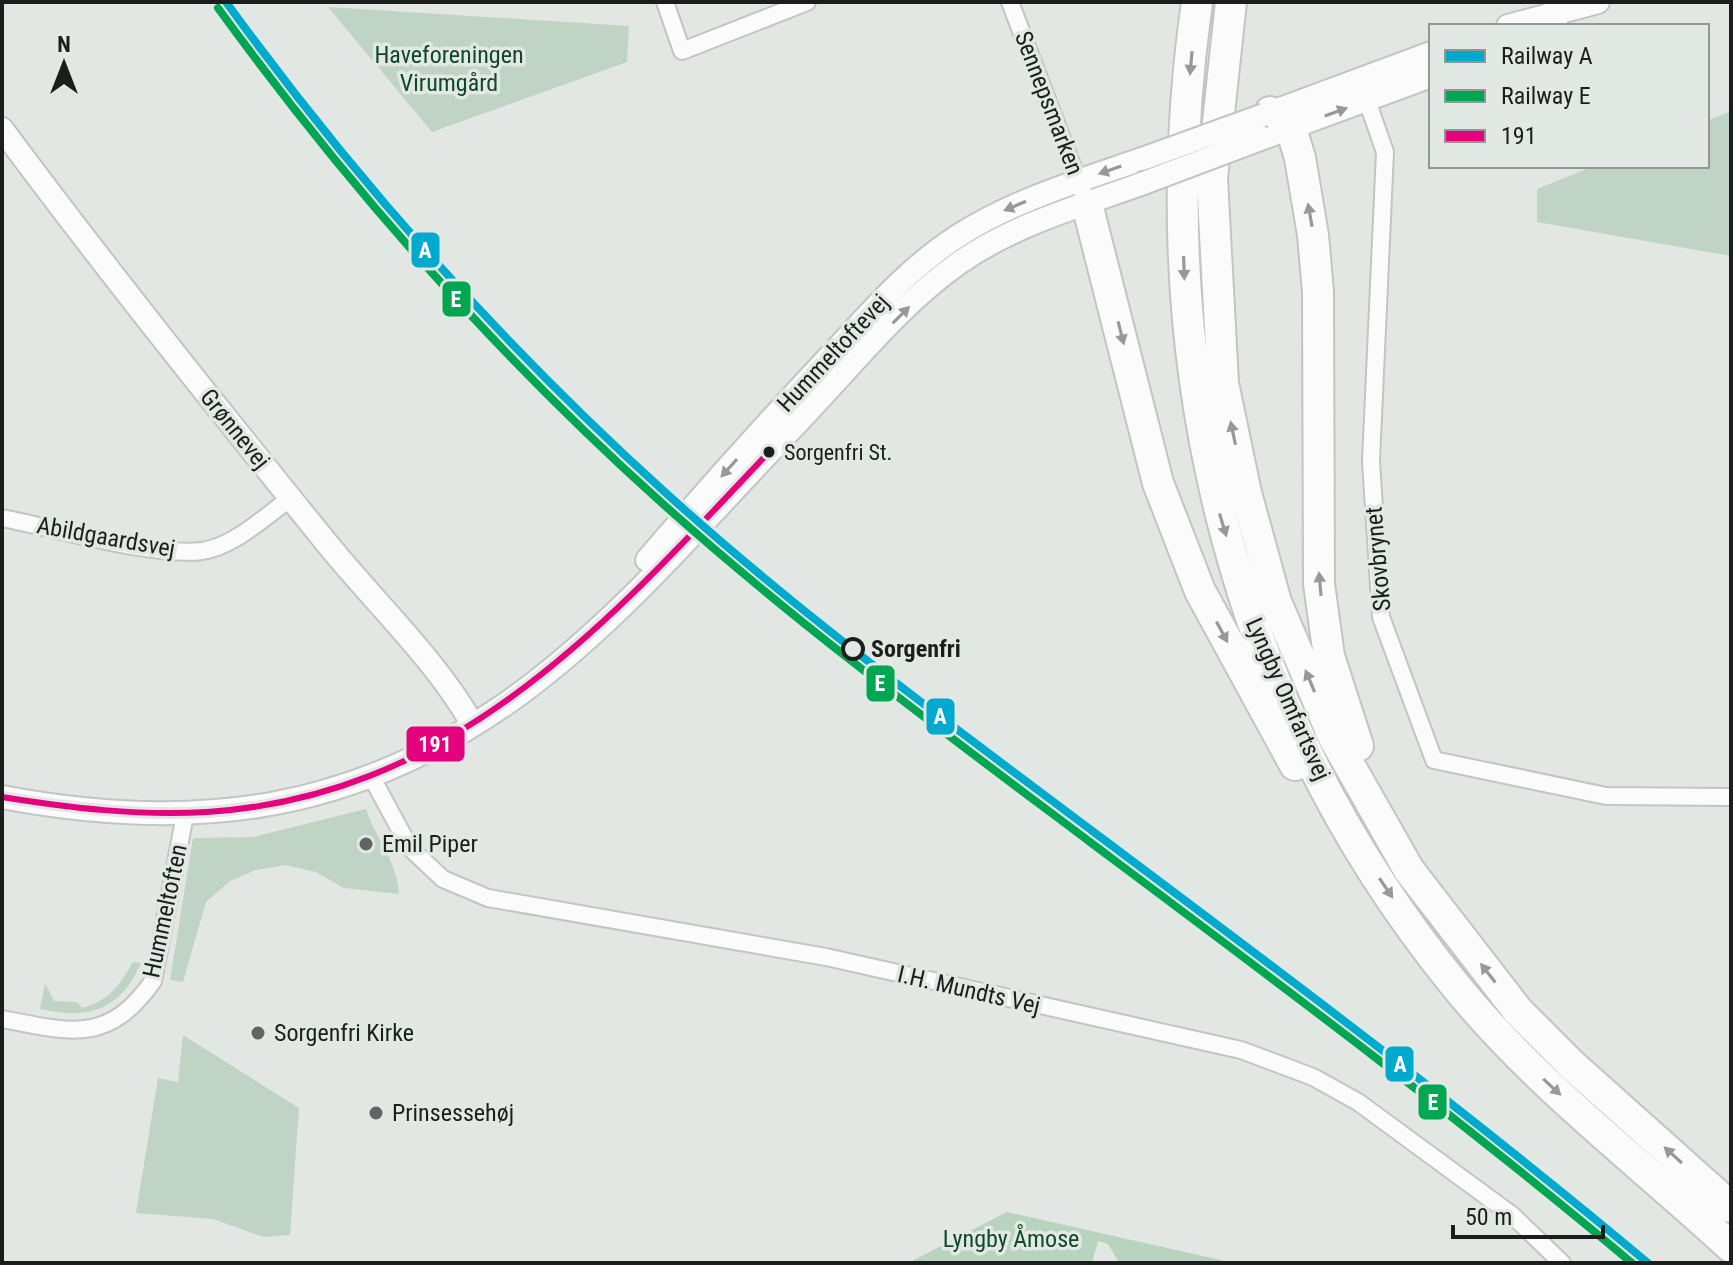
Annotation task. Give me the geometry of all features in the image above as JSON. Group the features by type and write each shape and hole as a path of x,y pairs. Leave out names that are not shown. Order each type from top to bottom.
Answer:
{"highway":[{"name":"Lyngby Omfartsvej","path":"1197,2 1182,190 1185,296 1194,389 1216,502 1249,613 1296,727 1352,838 1456,986 1546,1083 1731,1247"},
{"name":"Lyngby Omfartsvej","path":"1231,2 1212,178 1223,383 1246,493 1276,602 1334,738 1409,870 1518,1011 1572,1065 1731,1207"},
{"path":"1272,124 1300,158 1313,235 1318,292 1316,516 1319,584 1329,656 1349,724 1409,870"},
{"path":"1083,192 1158,483 1200,591 1288,757 1352,838"}],"street":[{"path":"665,2 682,51 807,2"},
{"name":"Sennepsmarken","path":"1010,2 1083,192"},
{"path":"1517,24 1599,2"},
{"path":"1272,124 1363,90 1429,54"},
{"path":"1363,90 1429,76"},
{"name":"Skovbrynet","path":"1363,90 1385,152 1371,461 1381,617 1434,760 1606,796 1731,797"},
{"name":"Hummeltoftevej","path":"2,797 125,814 185,815 266,806 371,776 473,725 522,691 590,633 762,445 940,277 992,243 1142,159 1272,124"},
{"name":"Hummeltoftevej","path":"1083,192 1141,184 1272,124"},
{"name":"Grønnevej","path":"2,129 75,227 291,498 453,691 473,725"},
{"name":"Abildgaardsvej","path":"2,518 168,551 203,551 233,540 291,498"},
{"name":"I.H. Mundts Vej","path":"371,776 410,848 443,879 488,898 826,957 1241,1050 1313,1077 1358,1102 1500,1206 1562,1263"},
{"name":"Hummeltoften","path":"2,1019 82,1032 119,1019 138,1003 153,981 185,815"}],"green space":[{"name":"Haveforeningen Virumgård","path":"328,7 629,26 627,62 432,132"},
{"path":"1731,111 1731,256 1537,222 1537,189 1589,168 1709,168 1709,120"},
{"path":"366,809 394,870 399,894 344,888 316,872 285,865 256,870 230,881 206,902 183,982 170,980 193,838 253,837"},
{"path":"133,962 141,963 133,979 112,1002 101,1008 73,1013 40,1009 45,983 54,1001 77,1002 82,1008 100,1001 112,991"},
{"path":"183,1035 299,1108 290,1235 264,1237 213,1219 136,1213 158,1078 178,1082"},
{"name":"Lyngby Åmose","path":"1007,1212 1234,1263 1119,1263 1108,1244 1098,1241 1092,1263 908,1263"}],"rail line":[{"name":"A","path":"226,2 327,133 433,259 547,379 667,494 770,583 877,668 1374,1044 1648,1263"},
{"name":"E","path":"218,8 319,140 427,268 542,389 663,504 766,593 873,678 1364,1049 1632,1263"}],"transit line":[{"name":"191","path":"2,797 104,810 207,812 296,799 378,773 452,736 522,689 587,636 649,577 769,452"}],"place":[{"name":"Sorgenfri St.","path":"769,452"},
{"name":"Sorgenfri","path":"853,649"},
{"name":"Emil Piper","path":"366,844"},
{"name":"Sorgenfri Kirke","path":"258,1033"},
{"name":"Prinsessehøj","path":"376,1113"}]}
